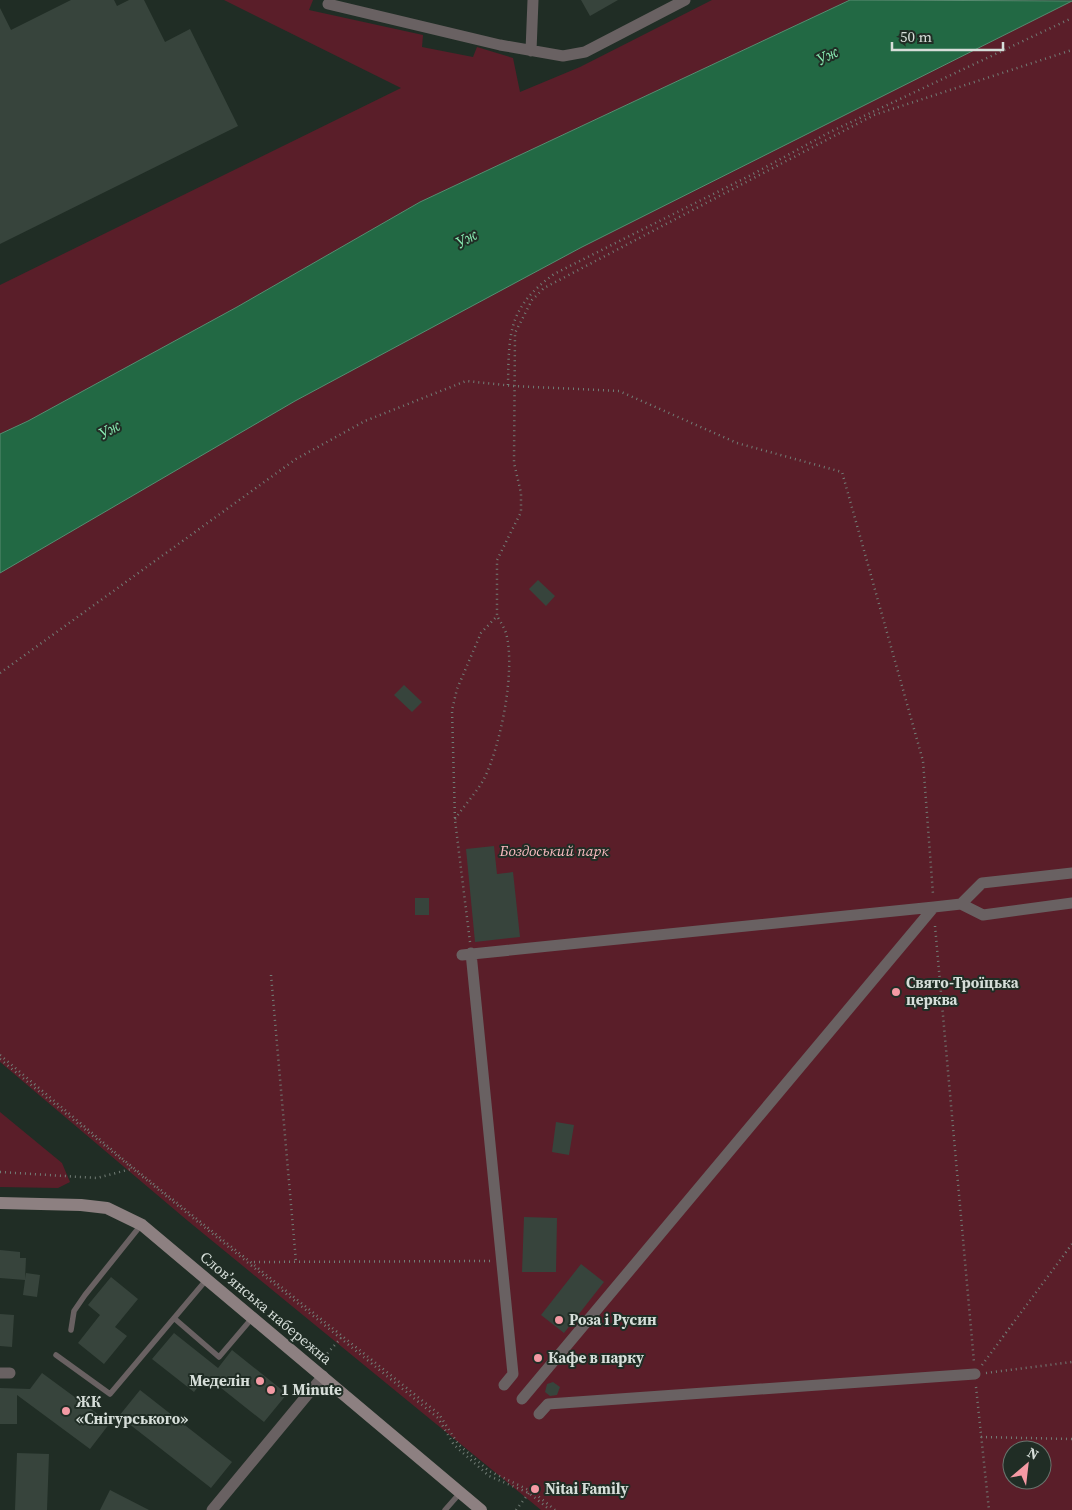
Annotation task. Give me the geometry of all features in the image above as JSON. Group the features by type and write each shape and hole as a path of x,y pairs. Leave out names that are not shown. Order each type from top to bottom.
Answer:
{"street":[{"path":"531,51 533,0"},
{"path":"328,4 531,51 563,56 586,52 685,0"},
{"path":"961,904 982,883 1072,873"},
{"path":"504,1385 514,1374 467,954 961,904 983,915 1072,903"},
{"path":"522,1399 934,907"},
{"name":"Словʼянська набережна","path":"0,1203 81,1205 107,1208 142,1225 481,1510"},
{"path":"539,1414 548,1404 975,1374"},
{"path":"212,1510 323,1376"}],"lane":[{"path":"71,1330 74,1311 84,1294 142,1225"},
{"path":"56,1355 110,1394 207,1279"},
{"path":"175,1319 219,1357 253,1317"},
{"path":"445,1510 460,1493"}],"path":[{"path":"508,385 509,339 515,317 528,297 554,274 753,174 847,124 1072,18"},
{"path":"455,820 484,779 501,728 506,694 508,648 506,632 497,616 497,560 521,512 521,493 514,463 515,333 532,300 544,288 874,115 1072,50"},
{"path":"0,673 244,495 304,454 365,421 466,380 514,386 619,391 737,443 842,472 923,761 975,1374 989,1510"},
{"path":"467,954 455,820 452,710 457,689 481,633 497,616"},
{"path":"271,975 296,1262"},
{"path":"0,1057 131,1169 250,1262 438,1418 454,1445 489,1476 529,1493 550,1510"},
{"path":"0,1057 130,1165 439,1414 458,1444 488,1470 533,1492 555,1510"},
{"path":"0,1172 97,1178 131,1169"},
{"path":"975,1374 1072,1244"},
{"path":"250,1262 502,1261"},
{"path":"324,1357 341,1338"},
{"path":"975,1374 1072,1362"},
{"path":"982,1437 1072,1439"},
{"path":"516,1510 529,1493"}],"green space":[{"path":"224,0 313,0 309,10 423,35 422,47 473,57 477,47 513,58 520,92 580,67 712,0 850,0 420,202 237,307 28,421 0,434 0,285 401,88"},
{"name":"Боздоський парк","path":"1072,1 1072,1510 541,1510 188,1221 0,1062 0,573 295,401 582,247"},
{"path":"0,1112 62,1163 70,1182 58,1188 0,1187"}],"water":[{"name":"Уж","path":"850,0 1072,1 582,247 295,401 0,573 0,434 28,421 237,307 420,202"}],"building":[{"path":"71,0 114,0 117,6 129,0 144,0 165,42 190,29 238,126 0,244 0,8 11,30"},
{"path":"581,0 618,0 590,16"},
{"path":"538,580 555,596 546,606 529,589"},
{"path":"404,685 422,702 412,712 394,695"},
{"path":"494,846 497,874 513,872 520,937 475,942 466,849"},
{"path":"415,898 429,898 429,915 415,915"},
{"path":"556,1122 574,1125 569,1155 552,1152"},
{"path":"524,1217 557,1218 556,1272 522,1272"},
{"path":"0,1250 20,1252 20,1258 26,1258 25,1279 26,1273 40,1275 37,1297 23,1295 25,1280 0,1278"},
{"path":"581,1264 604,1282 564,1333 541,1315"},
{"path":"111,1277 138,1299 115,1327 127,1336 104,1364 78,1343 100,1315 88,1305"},
{"path":"0,1314 14,1315 12,1347 0,1346"},
{"path":"174,1333 218,1368 232,1350 287,1394 264,1422 206,1376 194,1392 152,1359"},
{"name":"ЖК «Снігурського»","path":"42,1373 110,1423 90,1449 17,1395 17,1424 0,1424 0,1388 30,1389"},
{"path":"553,1382 560,1387 557,1395 550,1396 545,1392 547,1384"},
{"path":"140,1390 232,1462 211,1488 119,1416"},
{"path":"17,1453 49,1454 47,1510 15,1510"},
{"path":"110,1490 149,1510 100,1510"}],"place":[{"name":"Свято-Троїцька церква","path":"896,992"},
{"name":"Роза і Русин","path":"559,1320"},
{"name":"Кафе в парку","path":"538,1358"},
{"name":"Меделін","path":"260,1381"},
{"name":"1 Minute","path":"271,1390"},
{"name":"ЖК «Снігурського»","path":"66,1411"},
{"name":"Nitai Family","path":"535,1489"}]}
